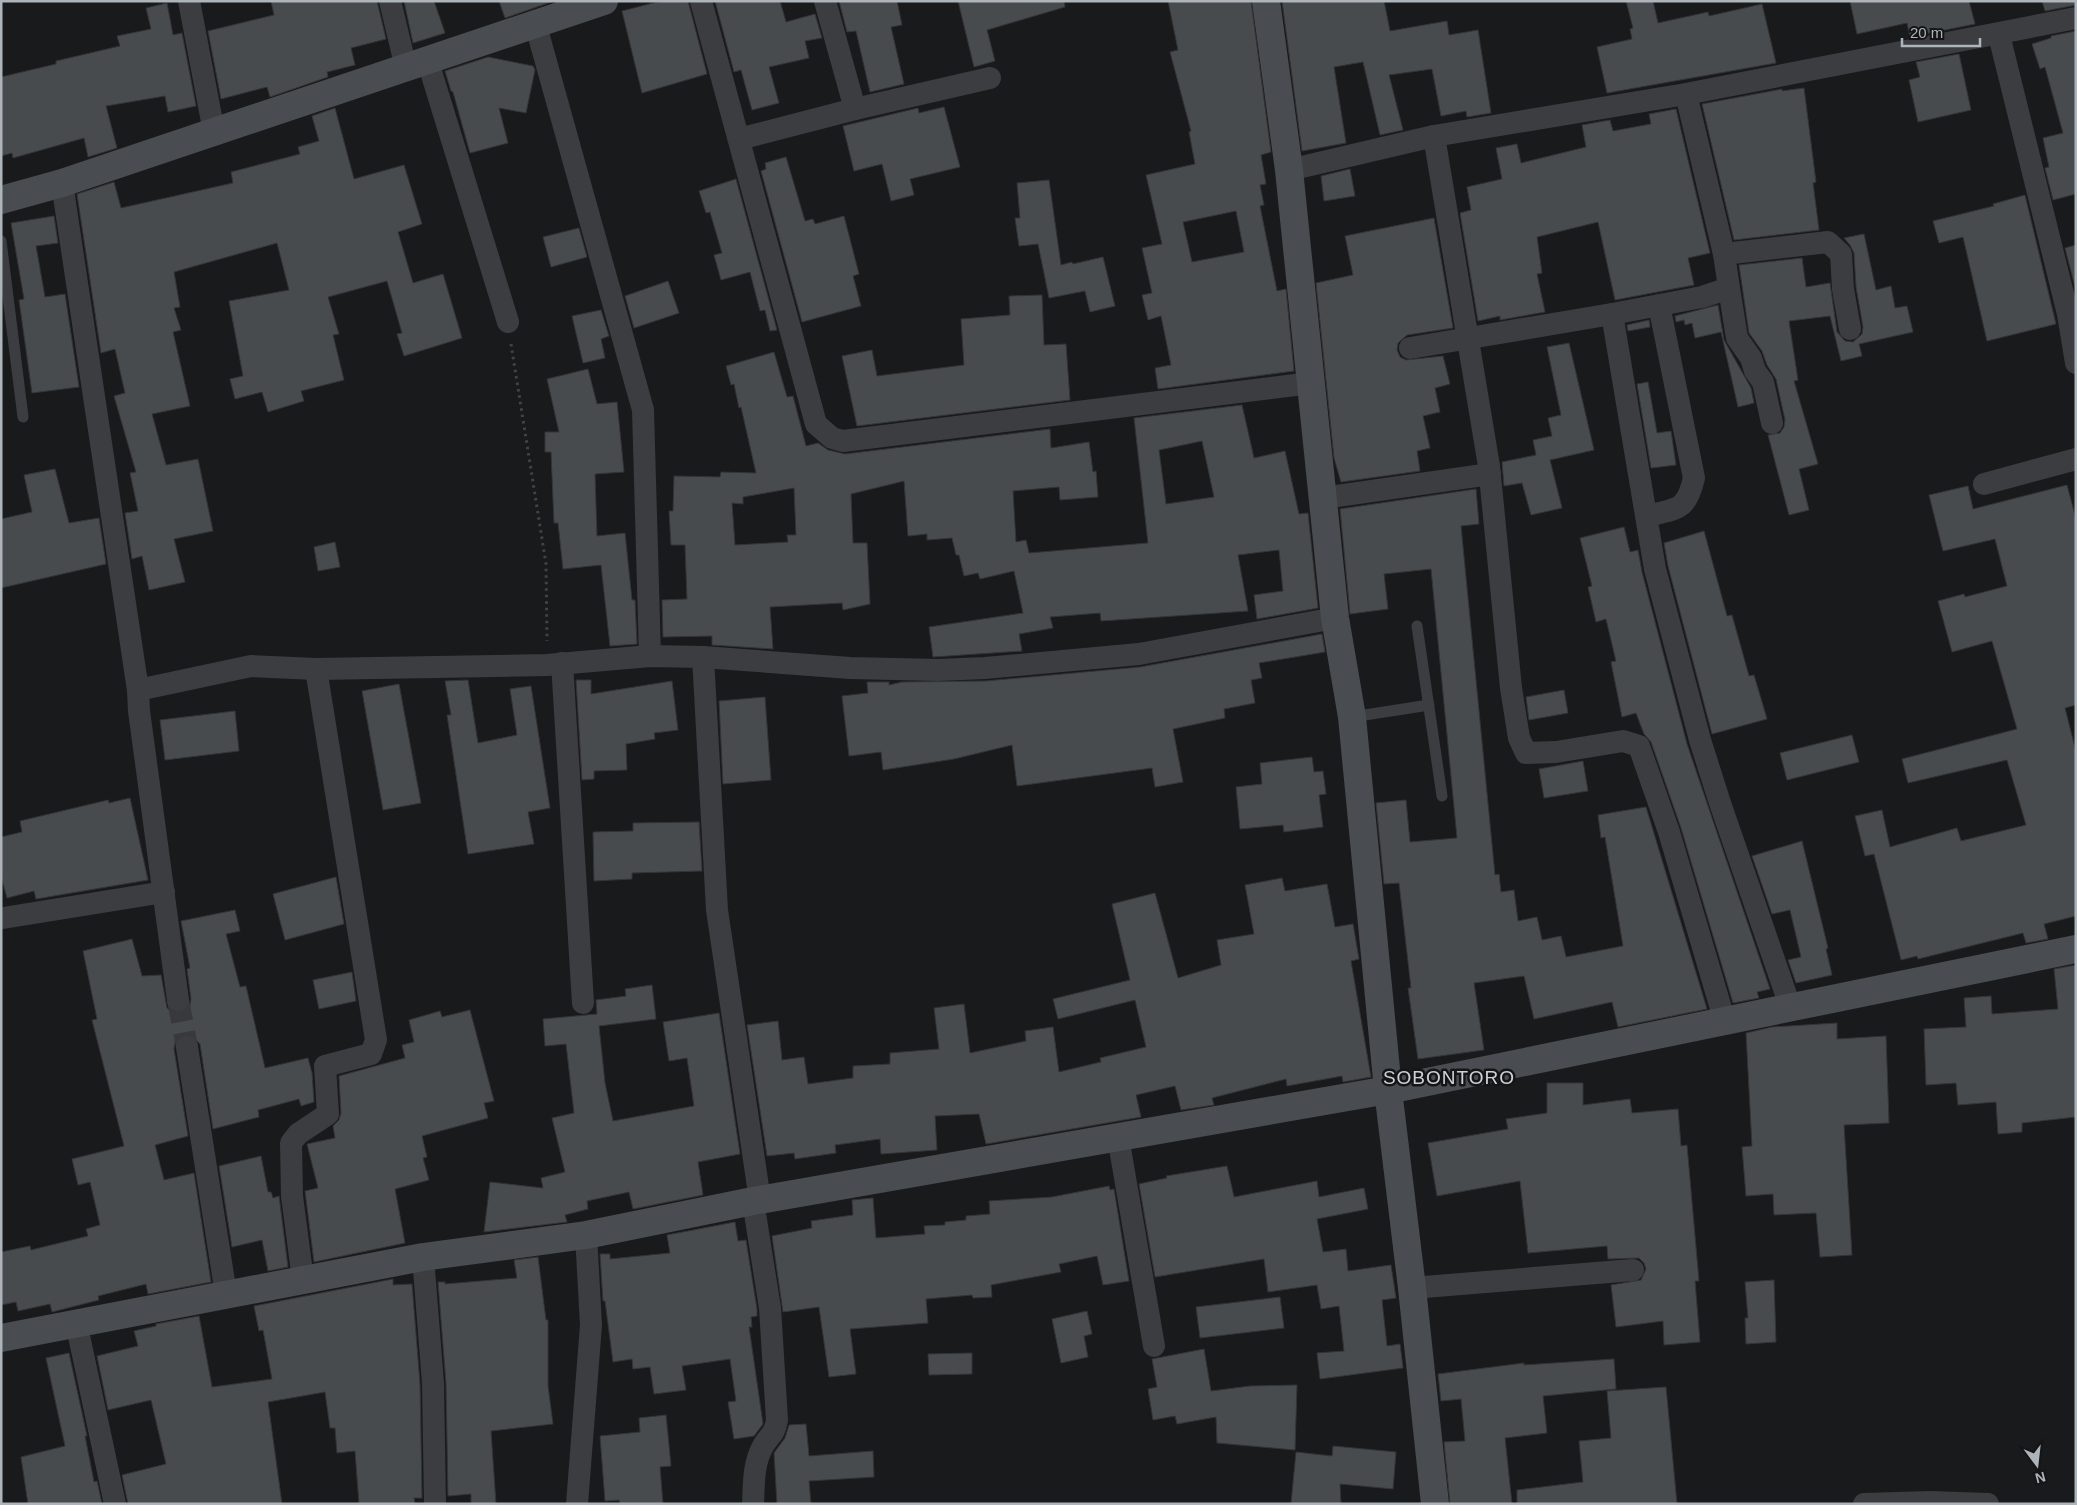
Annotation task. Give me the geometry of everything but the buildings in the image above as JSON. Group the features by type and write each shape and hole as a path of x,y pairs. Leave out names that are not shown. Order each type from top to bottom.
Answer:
{"street":[{"path":"189,1 214,132"},
{"path":"390,1 417,65 508,322"},
{"path":"1,200 62,183 536,26 565,8 604,1"},
{"path":"701,1 816,424 832,438 844,441 1311,383"},
{"path":"825,1 854,109"},
{"path":"1266,1 1289,170 1335,618 1352,717 1388,1090 1412,1288 1435,1504"},
{"path":"1289,170 1434,136 1686,94 1999,35 2076,18"},
{"path":"536,26 643,410 650,656"},
{"path":"1999,35 2068,314 2076,363"},
{"path":"739,139 854,109 990,78"},
{"path":"1686,94 1724,254 1737,338 1751,358 1755,371 1763,382 1772,423"},
{"path":"1434,136 1490,474 1511,688 1519,738 1526,753 1556,752 1623,741 1639,746 1669,832 1725,1022"},
{"path":"62,183 138,690 178,1000"},
{"path":"1724,254 1828,242 1841,254 1843,289 1850,329"},
{"path":"1410,348 1612,314 1702,297 1730,288"},
{"path":"1646,516 1683,505 1690,497 1694,478 1659,305"},
{"path":"1612,314 1655,569 1700,740 1791,1009"},
{"path":"1984,484 2076,459"},
{"path":"1323,498 1490,474"},
{"path":"138,690 252,666 316,669 555,664 650,656 703,657 850,668 938,670 986,668 1139,654 1335,618"},
{"path":"703,657 717,910 770,1308 777,1420 774,1433 763,1445 756,1464 753,1504"},
{"path":"555,664 583,1003"},
{"path":"303,1280 292,1196 291,1143 298,1134 328,1114 325,1066 371,1054 376,1040 316,669"},
{"path":"3,918 164,892"},
{"path":"1,1338 76,1322 424,1257 586,1235 756,1200 1388,1090 1791,1009 2076,949"},
{"path":"187,1047 226,1294"},
{"path":"1118,1137 1154,1346"},
{"path":"577,1504 590,1325 586,1235"},
{"path":"424,1257 433,1383 435,1504"},
{"path":"1412,1288 1633,1270"},
{"path":"76,1322 115,1504"},
{"path":"1864,1504 1930,1502 1988,1504"}],"lane":[{"path":"1,241 23,418"},
{"path":"1417,626 1442,796"},
{"path":"1352,717 1429,705"}],"path":[{"path":"508,322 546,564 555,664"}],"tunnel":[{"path":"178,1000 187,1047"}],"district":[{"name":"SOBONTORO","path":"1449,1077"}]}
